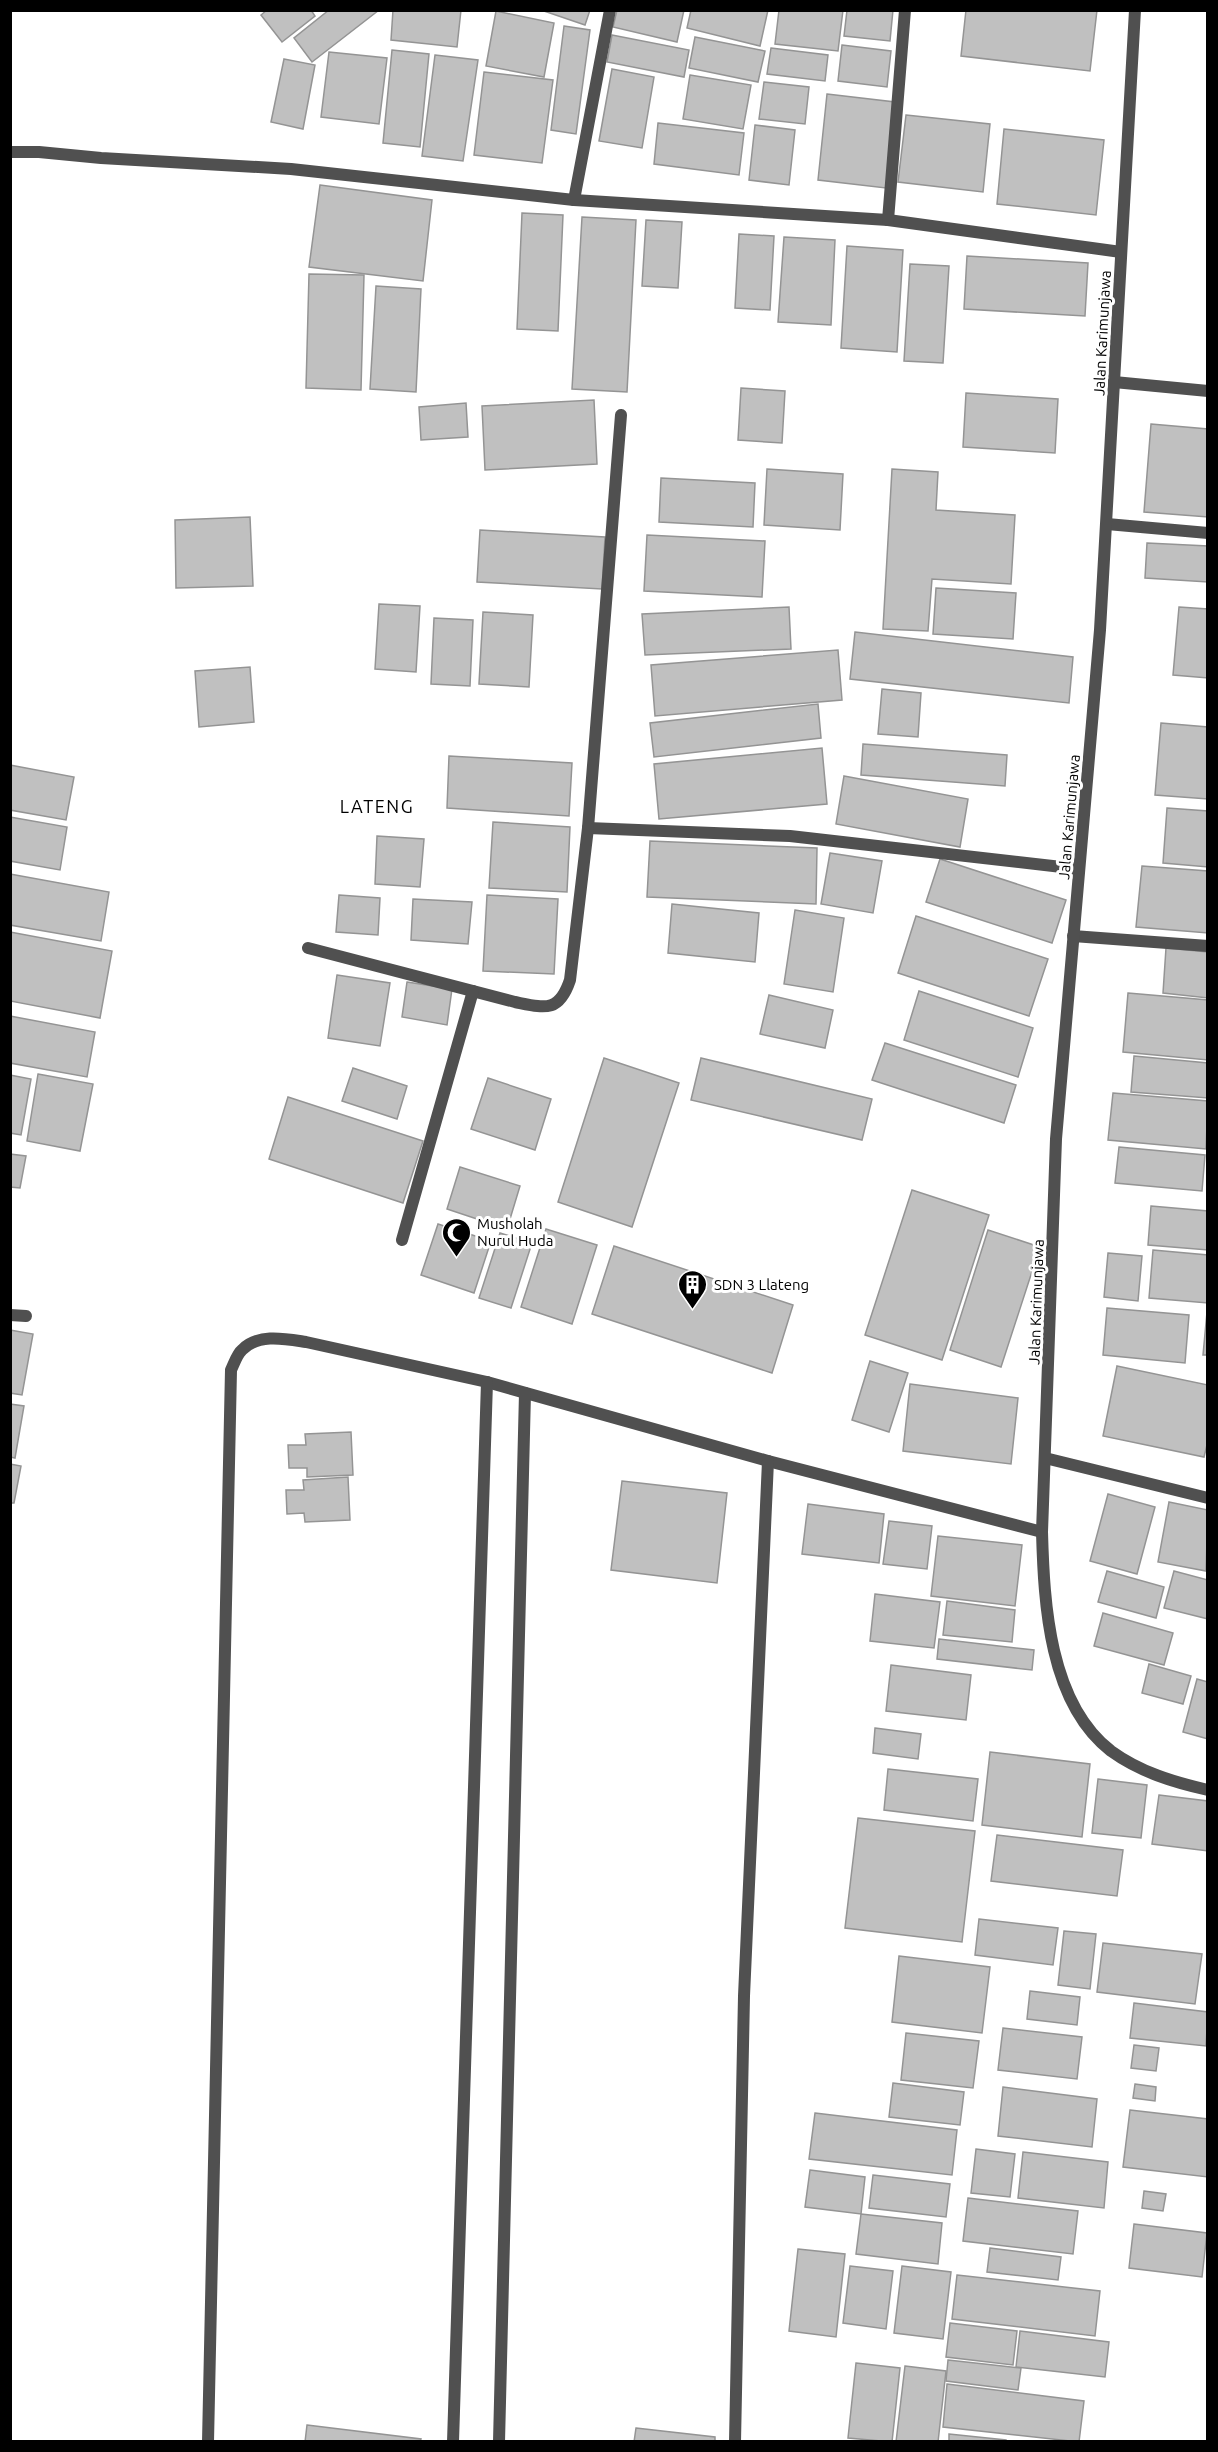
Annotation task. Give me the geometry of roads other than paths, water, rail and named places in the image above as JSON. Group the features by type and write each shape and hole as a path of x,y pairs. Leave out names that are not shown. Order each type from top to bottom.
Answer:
{"street":[{"path":"574,200 610,10"},
{"path":"888,220 905,10"},
{"name":"Jalan Karimunjawa","path":"1135,10 1107,524 1056,1139 1041,1532 1042,1563 1050,1626 1062,1683 1084,1724 1110,1750 1138,1767 1172,1782 1208,1790"},
{"path":"10,152 291,169 574,200 888,220 1121,252"},
{"path":"1114,382 1208,391"},
{"path":"308,948 538,1007 554,1006 564,997 570,980 588,828 621,415"},
{"path":"1107,524 1208,533"},
{"path":"588,828 790,836 1079,869"},
{"path":"1073,936 1208,946"},
{"path":"402,1240 473,991"},
{"path":"10,1315 26,1316"},
{"path":"208,2442 231,1370 242,1350 257,1340 279,1338 487,1383 768,1461 1041,1532"},
{"path":"453,2442 487,1383"},
{"path":"499,2442 525,1394"},
{"path":"1045,1458 1208,1497"},
{"path":"735,2442 744,1996 768,1461"}],"place":[{"name":"Musholah Nurul Huda","path":"456,1258"},
{"name":"SDN 3 Llateng","path":"693,1310"}],"district":[{"name":"LATENG","path":"377,806"}]}
